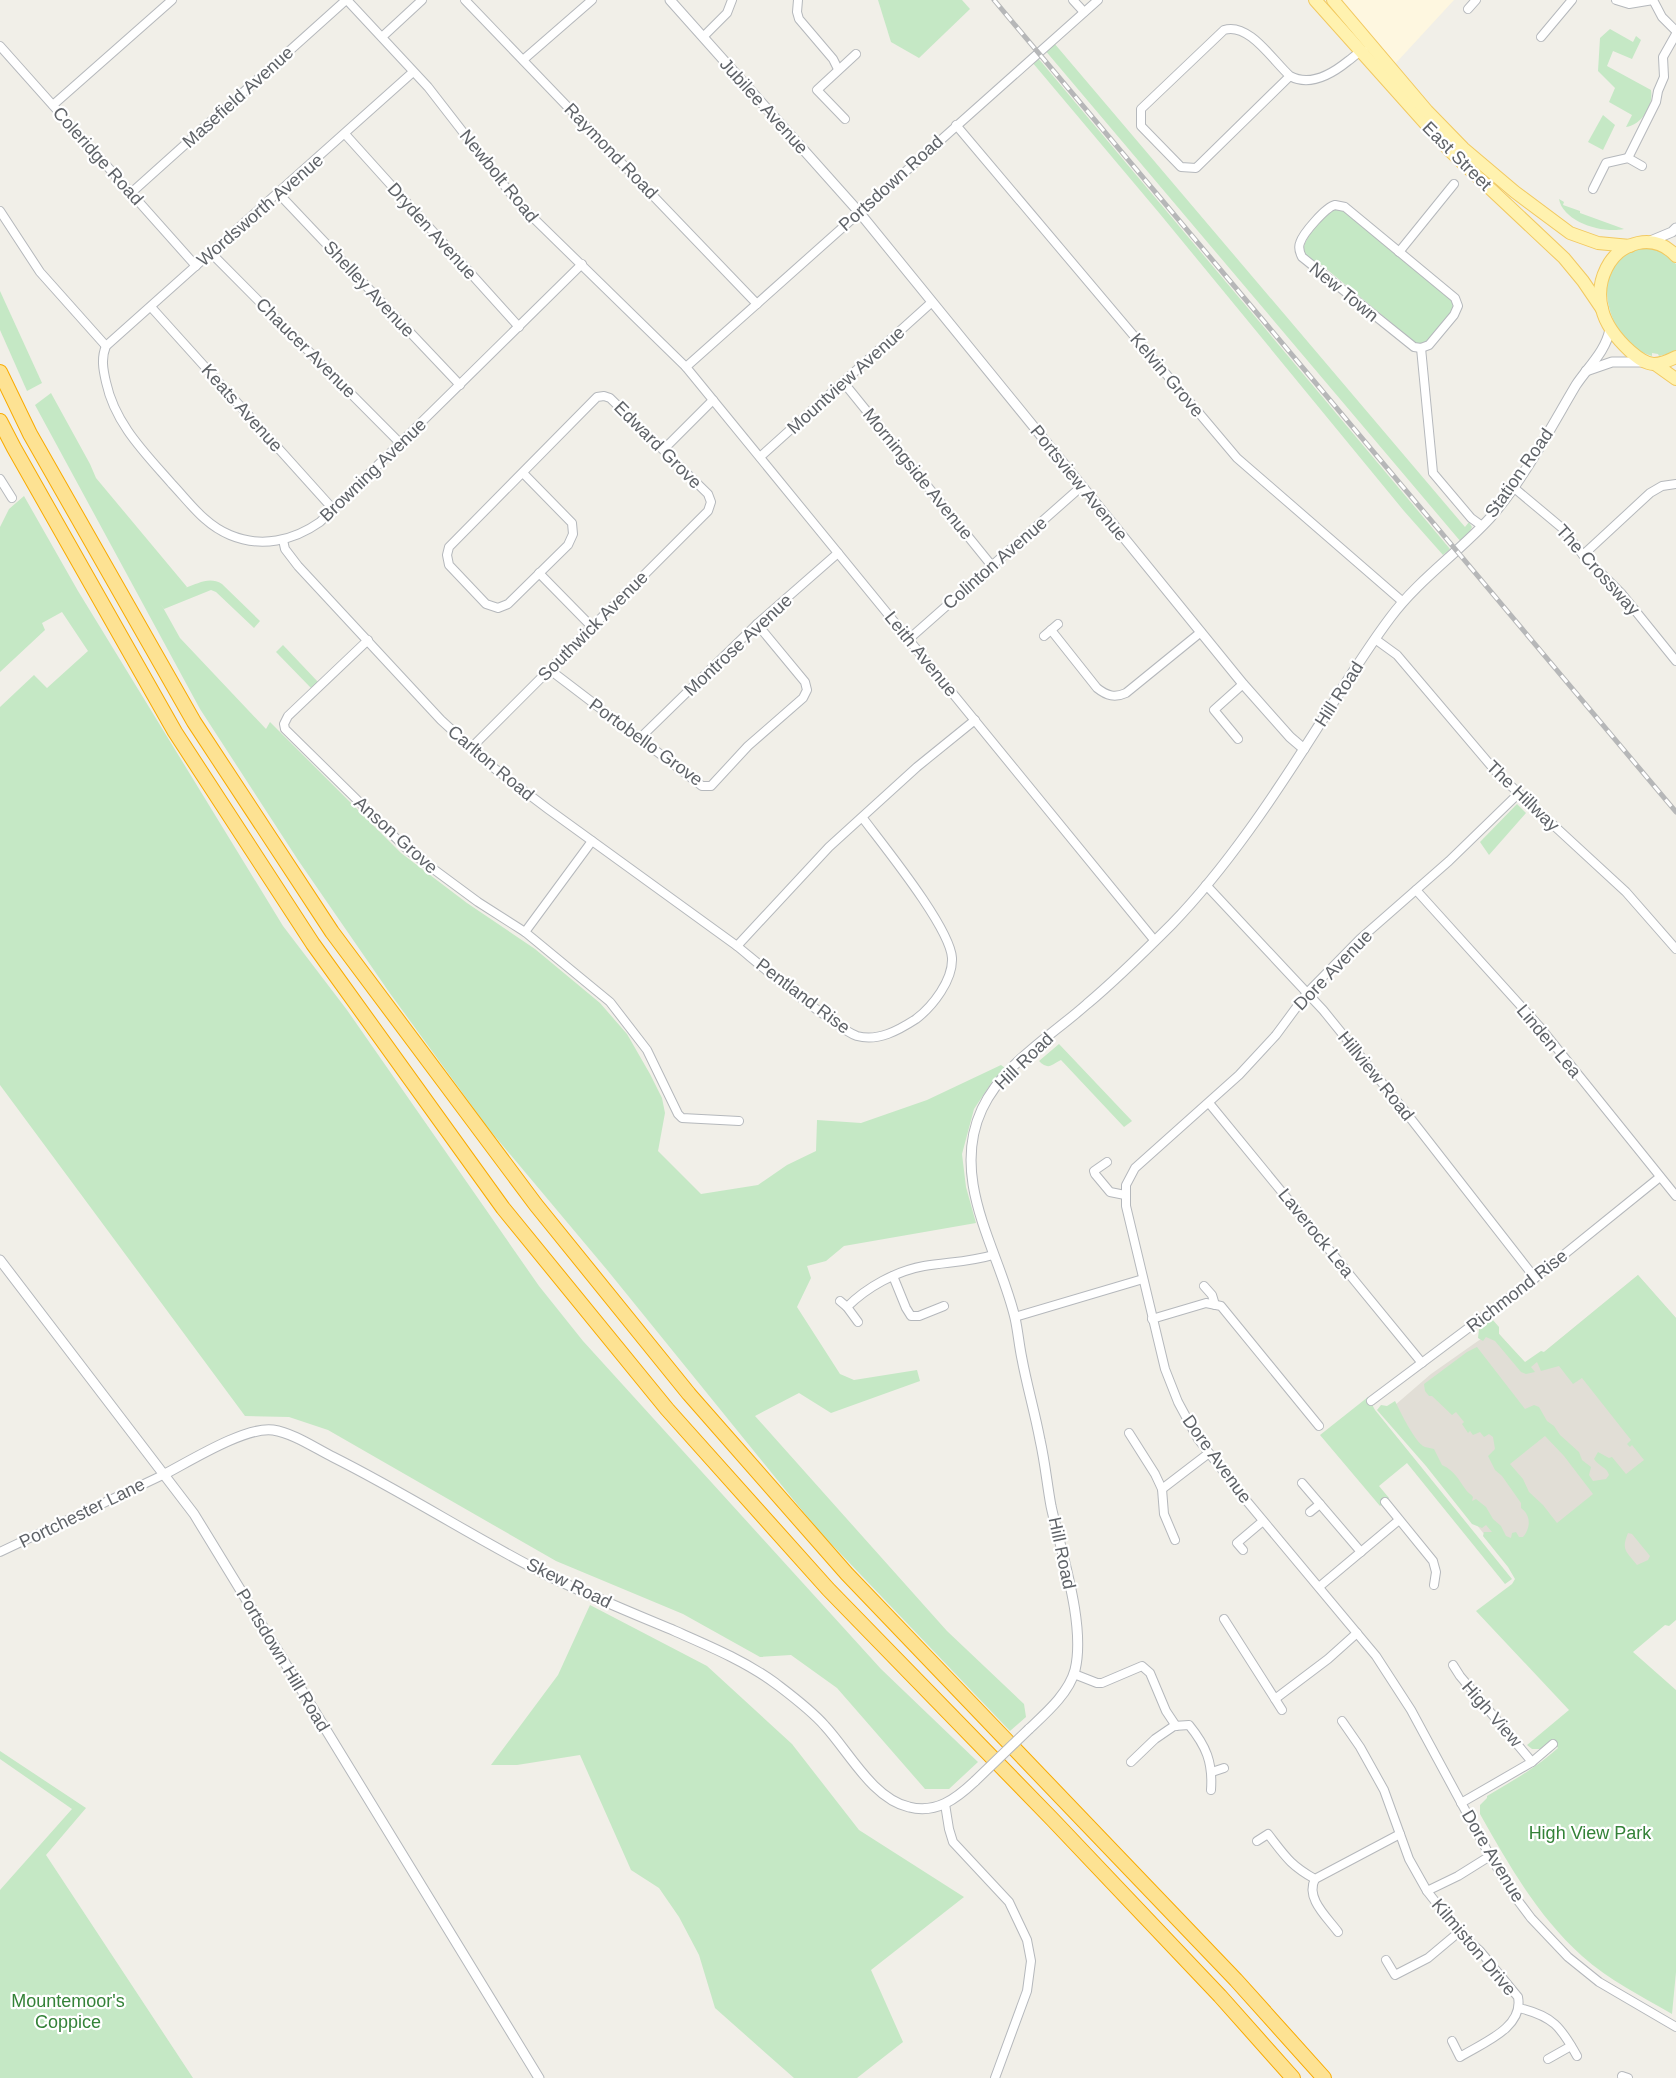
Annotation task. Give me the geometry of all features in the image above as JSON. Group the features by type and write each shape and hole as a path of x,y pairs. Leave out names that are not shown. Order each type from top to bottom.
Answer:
{"highway":[{"path":"0,372 30,434 194,722 332,932 536,1205 689,1394 847,1574 1236,1980 1323,2078"},
{"path":"0,421 175,732 313,944 503,1208 667,1409 828,1588 1053,1820 1220,1996 1293,2078"}],"main road":[{"name":"East Street","path":"1315,0 1450,151 1564,258 1579,275 1602,309"},
{"name":"East Street","path":"1334,0 1427,111 1463,148 1558,226 1598,243 1630,246"},
{"path":"1676,256 1670,249 1648,242 1630,246 1613,258 1604,272 1602,292 1602,309 1610,329 1624,345 1676,379"},
{"path":"1649,363 1676,357"}],"street":[{"path":"53,105 172,0"},
{"name":"Newbolt Road","path":"346,0 428,87 518,203 686,367"},
{"name":"Masefield Avenue","path":"131,193 346,0"},
{"path":"382,37 422,0"},
{"name":"Raymond Road","path":"465,0 758,304"},
{"path":"523,60 592,0"},
{"name":"Jubilee Avenue","path":"670,0 859,212"},
{"path":"703,37 727,13 732,0"},
{"path":"798,0 799,19 833,59 838,69"},
{"path":"1073,0 1084,12"},
{"name":"Portsdown Road","path":"686,367 956,124 1098,0"},
{"path":"1468,9 1476,0"},
{"path":"1541,37 1572,0"},
{"path":"1616,0 1629,4 1653,0 1662,17 1676,33 1663,57 1664,77 1656,102 1628,158"},
{"path":"1290,76 1196,168 1181,167 1141,126 1141,109 1224,30 1234,28 1246,33 1290,76 1300,81 1318,78 1342,66 1360,51 1367,51 1382,58"},
{"name":"Coleridge Road","path":"0,46 196,266"},
{"path":"845,119 817,90 856,54"},
{"name":"Wordsworth Avenue","path":"106,346 413,72"},
{"name":"Kelvin Grove","path":"956,124 1237,458 1402,602"},
{"name":"Dryden Avenue","path":"345,134 519,327"},
{"path":"1593,189 1606,163 1628,158 1642,166"},
{"path":"1400,252 1454,184"},
{"name":"Shelley Avenue","path":"279,194 460,385"},
{"name":"New Town","path":"1335,205 1345,207 1400,252 1457,301 1458,306 1454,315 1429,345 1420,348 1414,347 1302,257 1300,244 1328,207 1335,205"},
{"path":"0,211 40,272 106,346"},
{"name":"Portsview Avenue","path":"859,212 1243,684 1290,737 1304,749"},
{"path":"1648,242 1676,228"},
{"name":"Chaucer Avenue","path":"211,253 401,444"},
{"name":"Browning Avenue","path":"106,346 102,355 104,372 107,389 118,416 135,442 205,520 221,531 238,538 260,542 283,540 307,531 333,509 582,264"},
{"name":"Mountview Avenue","path":"760,457 932,302"},
{"name":"Keats Avenue","path":"151,307 333,509"},
{"name":"Station Road","path":"1439,566 1498,508 1603,348 1610,329"},
{"path":"1420,348 1433,473 1471,518 1482,526"},
{"path":"1586,371 1612,362 1649,363"},
{"name":"Leith Avenue","path":"686,367 1155,941"},
{"name":"Morningside Avenue","path":"844,383 992,566"},
{"name":"Edward Grove","path":"523,473 569,519 573,527 572,540 508,604 495,608 486,604 449,565 447,560 449,547 523,473 600,396 610,398 664,449 708,494 711,502"},
{"path":"664,449 713,400"},
{"path":"0,479 12,498"},
{"path":"1583,555 1650,493 1662,486 1676,484"},
{"name":"Colinton Avenue","path":"909,639 1082,486"},
{"name":"The Crossway","path":"1513,487 1548,515 1621,593 1676,661"},
{"name":"Southwick Avenue","path":"471,748 708,512 711,502"},
{"name":"Carlton Road","path":"283,540 285,549 298,566 441,720 471,748 515,784 737,946"},
{"name":"Montrose Avenue","path":"639,738 757,624 838,553"},
{"name":"Hill Road","path":"945,1804 958,1798 1048,1711 1074,1674 1077,1651 1072,1602 1050,1502 1041,1443 1021,1358 1015,1317 976,1200 971,1172 971,1145 984,1104 1021,1060 1088,1004 1155,941 1206,885 1242,839 1402,602 1439,566"},
{"path":"539,573 592,627"},
{"name":"Portobello Grove","path":"550,670 702,786 707,787 711,786 748,746 803,699 807,690 806,682 757,624"},
{"path":"1058,624 1047,633 1097,688 1114,696 1126,693 1201,632"},
{"name":"The Hillway","path":"1376,639 1397,655 1498,774 1626,892 1676,949"},
{"name":"Anson Grove","path":"368,640 285,721 285,729 409,851 478,902 525,932 610,1002 623,1016 652,1060 682,1118 739,1121"},
{"path":"1238,739 1214,710 1243,684"},
{"name":"Pentland Rise","path":"862,817 917,892 946,939 952,957 950,974 933,1002 922,1014 908,1024 886,1034 865,1038 854,1035 814,1008 737,946 797,880 862,817 917,767 975,720"},
{"name":"Dore Avenue","path":"1518,794 1449,861 1360,939 1306,993 1276,1035 1209,1103 1135,1168 1126,1185 1125,1195 1165,1369 1178,1402 1209,1454 1392,1678 1490,1856 1531,1918 1568,1958 1599,1982 1676,2027"},
{"path":"525,932 592,841"},
{"name":"Hillview Road","path":"1206,885 1323,1010 1535,1278"},
{"name":"Linden Lea","path":"1416,890 1539,1026 1676,1196"},
{"name":"Laverock Lea","path":"1209,1103 1422,1362"},
{"path":"1107,1162 1094,1171 1095,1174 1110,1192 1125,1195"},
{"name":"Richmond Rise","path":"1371,1401 1535,1278 1660,1177"},
{"path":"847,1307 858,1296 893,1276 922,1266 973,1262 993,1255"},
{"name":"Portsdown Hill Road","path":"0,1260 194,1514 539,2078"},
{"path":"893,1276 911,1316 919,1316 944,1306"},
{"path":"1015,1317 1143,1280"},
{"path":"1204,1286 1212,1295 1215,1305"},
{"path":"840,1301 858,1322"},
{"path":"1152,1319 1206,1303 1221,1306 1319,1426"},
{"name":"Skew Road","path":"165,1474 236,1438 260,1430 275,1430 385,1483 546,1575 733,1657 773,1682 824,1724 876,1788 892,1800 908,1807 927,1810 945,1804"},
{"path":"1129,1433 1162,1489 1164,1514 1175,1540"},
{"path":"1162,1489 1209,1454"},
{"name":"Portchester Lane","path":"0,1552 165,1474"},
{"path":"1302,1483 1360,1552"},
{"path":"1385,1502 1433,1561 1436,1572 1434,1585"},
{"path":"1310,1512 1320,1504"},
{"path":"1319,1587 1399,1520"},
{"path":"1243,1550 1237,1543 1263,1521"},
{"path":"1224,1619 1282,1710"},
{"path":"1275,1699 1328,1659 1357,1633"},
{"name":"High View","path":"1453,1665 1532,1762"},
{"path":"1074,1674 1102,1683 1142,1666 1150,1673 1166,1711 1176,1726"},
{"name":"Kilmiston Drive","path":"1342,1720 1384,1790 1409,1859 1427,1891 1459,1932 1480,1951 1516,1992 1519,2008 1540,2014 1554,2022 1577,2056"},
{"path":"1131,1762 1155,1739 1176,1726 1189,1725 1206,1750 1212,1772 1211,1790"},
{"name":"High View","path":"1461,1803 1532,1762 1553,1744"},
{"path":"1212,1772 1224,1768"},
{"path":"945,1804 948,1829 953,1842 1009,1902 1027,1940 1031,1961 1028,1991 994,2078"},
{"path":"1257,1841 1268,1834 1290,1863 1315,1879"},
{"path":"1338,1932 1315,1901 1311,1885 1315,1879 1400,1834"},
{"name":"Kilmiston Drive","path":"1427,1891 1458,1876 1490,1856"},
{"path":"1386,1960 1395,1976 1428,1958 1459,1932"},
{"path":"1452,2041 1460,2056 1502,2031 1515,2018 1519,2008"},
{"path":"1548,2059 1571,2046"}],"shaded area":[{"path":"1341,0 1454,0 1395,64"},
{"path":"1638,1275 1676,1318 1676,1615 1519,1578 1387,1412 1431,1374 1495,1329 1527,1366"}],"green space":[{"path":"878,0 962,0 970,9 919,58 891,42"},
{"path":"1610,29 1633,42 1636,36 1641,40 1632,59 1613,51 1607,66 1651,90 1650,102 1645,114 1637,123 1626,127 1632,115 1609,102 1615,88 1598,71 1600,38"},
{"path":"1054,43 1465,527 1469,522 1472,527 1461,542 1044,49"},
{"path":"1038,58 1450,549 1443,555 1032,62"},
{"path":"1603,115 1615,125 1603,150 1588,142"},
{"path":"1559,199 1564,202 1563,205 1580,211 1580,213 1624,229 1595,228 1576,220 1562,207"},
{"path":"1335,209 1346,212 1449,297 1453,305 1452,312 1424,344 1419,345 1410,341 1405,334 1318,262 1308,259 1304,253 1307,239 1329,211"},
{"path":"1651,248 1663,253 1676,264 1676,350 1659,356 1652,353 1652,356 1635,347 1621,333 1612,315 1607,296 1608,278 1616,262 1630,252"},
{"path":"0,291 42,383 27,391 0,330"},
{"path":"51,393 96,478 187,587 185,588 213,581 222,584 260,621 254,628 216,592 211,590 164,609 161,604 180,638 266,729 270,722 401,853 467,903 535,949 600,1003 627,1034 662,1098 665,1113 658,1151 701,1194 758,1185 787,1165 816,1151 817,1120 861,1123 927,1100 1001,1065 1005,1068 992,1082 974,1109 962,1154 966,1187 976,1223 844,1246 826,1261 807,1266 811,1278 797,1307 840,1374 854,1380 917,1370 920,1381 831,1413 799,1393 755,1416 947,1631 1024,1704 1026,1717 1010,1731 818,1530 608,1271 488,1128 389,992 298,860 200,709 35,405"},
{"path":"24,496 78,591 283,926 347,1010 539,1286 583,1341 881,1669 978,1762 949,1789 925,1789 837,1688 791,1655 760,1657 683,1614 556,1561 328,1430 289,1417 245,1416 0,1085 0,707 34,675 47,688 88,651 62,612 42,623 45,630 0,672 0,527 9,509"},
{"path":"283,645 318,682 311,688 276,652"},
{"path":"1517,804 1526,813 1489,855 1480,842"},
{"path":"1059,1044 1132,1121 1124,1127 1061,1060 1048,1066 1039,1061"},
{"name":"High View Park","path":"1638,1275 1676,1318 1676,1620 1669,1626 1665,1625 1633,1652 1676,1690 1676,1972 1672,2014 1603,1973 1566,1940 1525,1890 1480,1814 1480,1805 1487,1796 1532,1768 1558,1748 1553,1741 1543,1749 1532,1749 1527,1745 1569,1710 1476,1611 1512,1584 1515,1579 1483,1536 1484,1532 1492,1532 1486,1525 1482,1528 1472,1524 1377,1410 1381,1405 1387,1406 1395,1401 1417,1440 1425,1447 1434,1449 1442,1465 1453,1473 1473,1497 1472,1501 1476,1499 1486,1507 1506,1536 1511,1538 1512,1533 1516,1532 1519,1537 1523,1537 1529,1522 1527,1514 1502,1476 1495,1470 1488,1456 1495,1449 1493,1437 1489,1434 1484,1437 1480,1432 1473,1435 1470,1431 1468,1433 1462,1424 1464,1422 1456,1412 1452,1415 1432,1396 1429,1396 1424,1384 1477,1347 1525,1409 1534,1405 1539,1407 1547,1421 1579,1452 1582,1460 1591,1467 1589,1475 1593,1481 1606,1479 1609,1475 1594,1459 1598,1452 1609,1458 1612,1457 1626,1474 1644,1460 1632,1445 1630,1447 1627,1444 1631,1440 1582,1378 1573,1384 1559,1366 1541,1371 1537,1362 1531,1367 1535,1372 1526,1374 1521,1372 1495,1341 1486,1337 1483,1341 1478,1338 1479,1329 1483,1322 1492,1319 1499,1327 1499,1334 1525,1362 1541,1351 1544,1352","holes":["1545,1436 1564,1456 1593,1494 1557,1523 1529,1492 1523,1479 1510,1464","1628,1533 1632,1534 1650,1556 1648,1560 1637,1565 1627,1553 1625,1543"]},
{"path":"1368,1397 1375,1410 1512,1579 1505,1584 1407,1463 1379,1486 1389,1498 1380,1506 1320,1435"},
{"path":"590,1605 707,1666 792,1744 859,1830 964,1897 871,1970 903,2042 857,2078 794,2078 715,2008 699,1955 679,1917 659,1888 631,1870 580,1755 517,1765 491,1765 558,1675"},
{"name":"Mountemoor's Coppice","path":"0,1751 86,1808 46,1855 193,2078 0,2078 0,1890 72,1809 0,1759"}],"railway":[{"path":"994,0 1676,812"}]}
